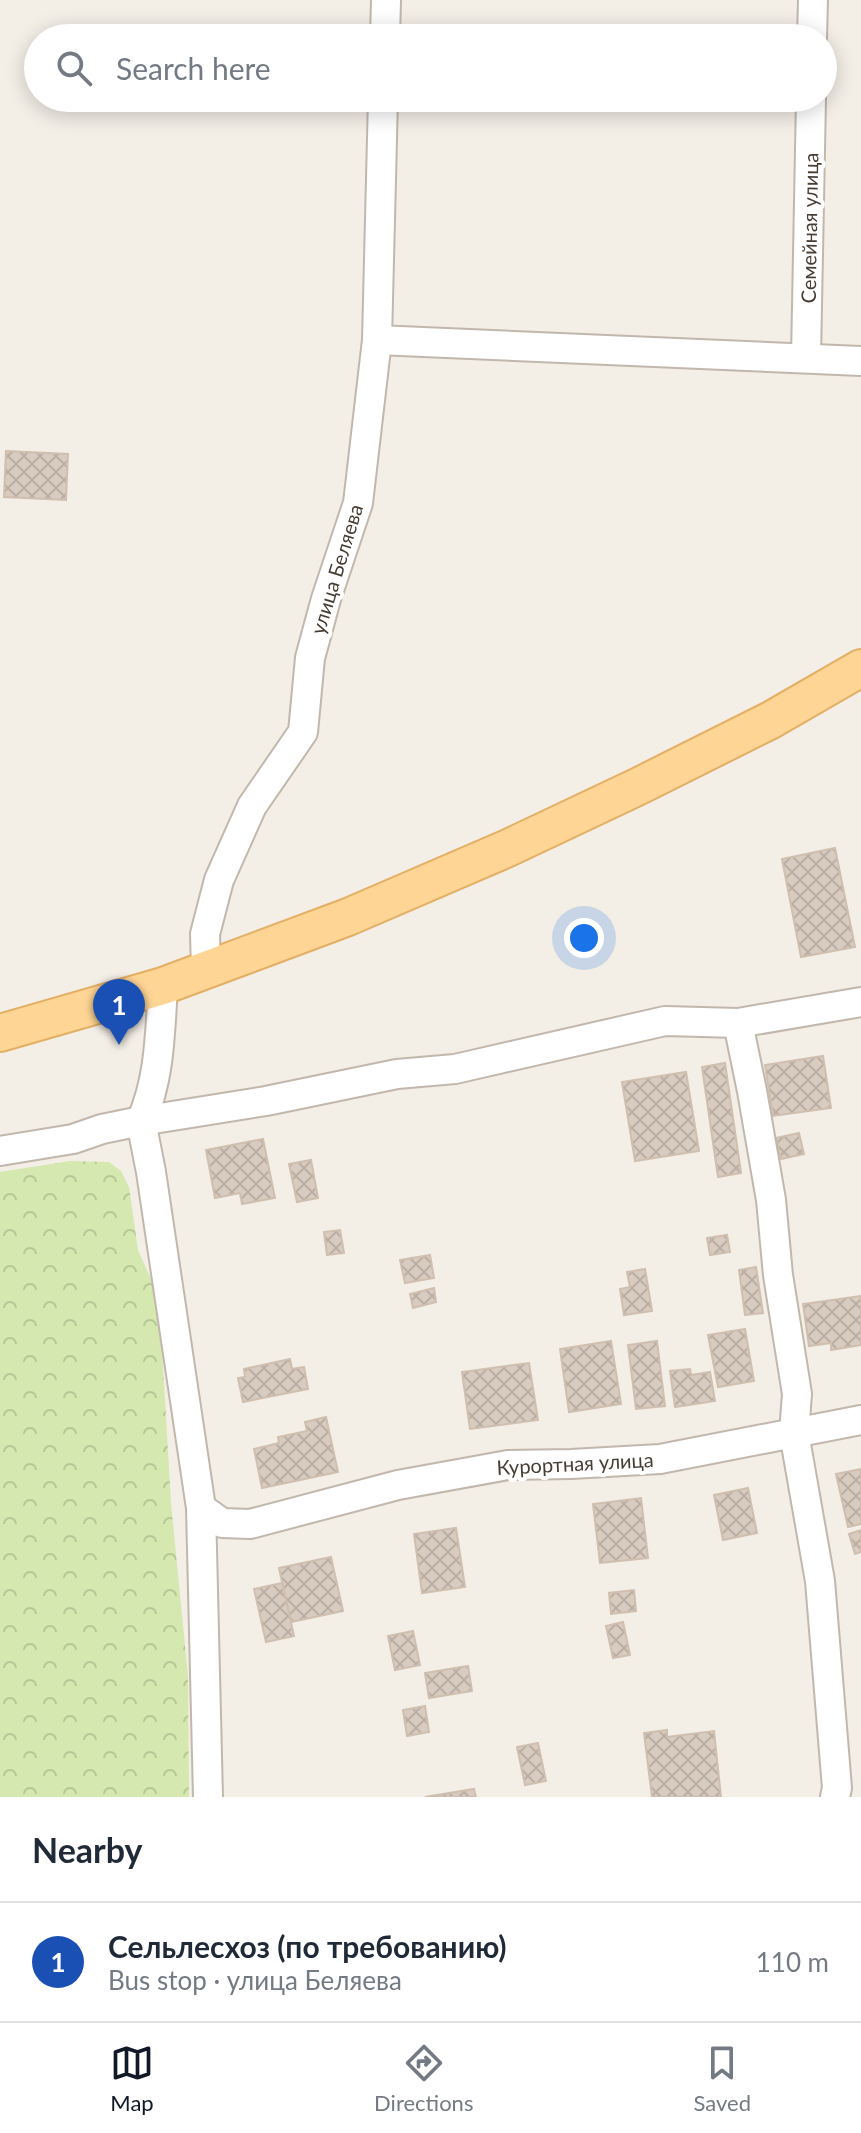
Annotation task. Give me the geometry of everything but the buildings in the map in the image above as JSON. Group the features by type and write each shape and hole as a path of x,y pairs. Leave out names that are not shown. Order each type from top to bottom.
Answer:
{"main road":[{"path":"0,1033 163,986 348,917 508,848 637,787 771,720 861,668"}],"street":[{"path":"385,24 386,0"},
{"path":"812,24 813,0"},
{"name":"улица Беляева","path":"206,968 205,934 219,880 252,806 303,732 310,658 358,503 377,340 383,112"},
{"name":"Семейная улица","path":"806,358 811,112"},
{"path":"377,340 861,361"},
{"path":"163,986 159,1052 150,1101 141,1121 154,1188 201,1508 208,1797"},
{"path":"0,1151 73,1139 141,1121 266,1101 397,1074 455,1069 665,1021 738,1023 861,1002"},
{"path":"738,1023 771,1200 778,1275 797,1394 794,1433 820,1581 837,1788 835,1797"},
{"name":"Курортная улица","path":"201,1508 222,1523 250,1524 398,1485 508,1465 660,1459 861,1420"}],"green space":[{"path":"70,1161 109,1162 121,1171 129,1187 138,1250 159,1297 171,1503 188,1676 189,1797 0,1797 0,1172"}],"place":[{"name":"Сельлесхоз (по требованию)","path":"119,1045"}]}
